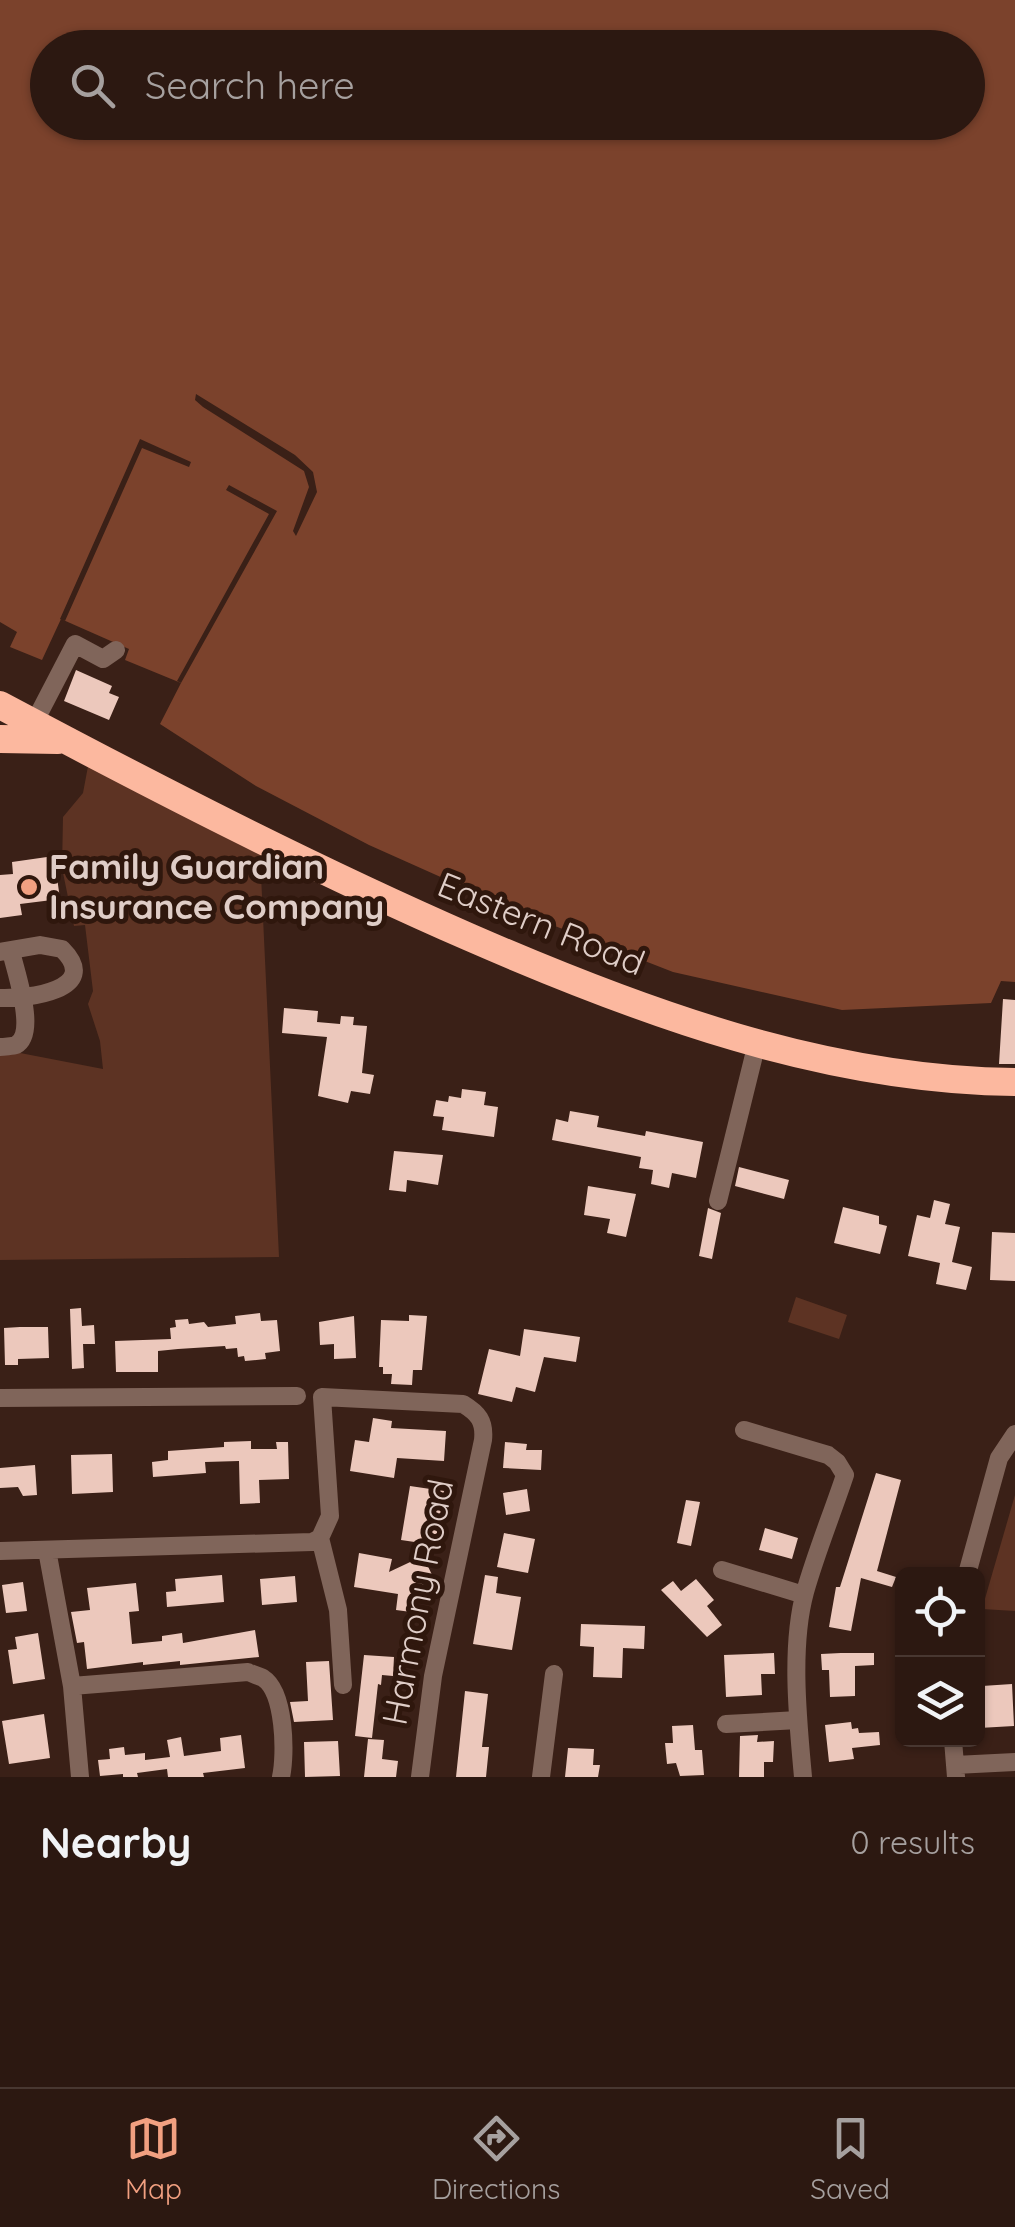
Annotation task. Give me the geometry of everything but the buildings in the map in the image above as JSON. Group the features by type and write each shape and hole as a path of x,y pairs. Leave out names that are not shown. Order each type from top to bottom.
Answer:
{"highway":[{"name":"Eastern Road","path":"0,705 355,887 633,1004 758,1042 860,1066 960,1081 1015,1082"},
{"path":"0,739 70,740"}],"street":[{"path":"34,724 75,644 103,659 116,650"},
{"path":"0,998 21,996 67,986 74,976 73,965 62,949 40,946 6,952 21,996 27,1023 25,1036 16,1045 0,1047"},
{"path":"718,1201 758,1042"},
{"path":"0,1398 297,1396"},
{"name":"Harmony Road","path":"320,1538 330,1516 322,1397 463,1404 478,1415 484,1426 483,1440 433,1676 420,1777"},
{"path":"744,1430 828,1456 838,1462 846,1475 804,1595 798,1720 804,1777"},
{"path":"969,1567 999,1458 1015,1434"},
{"path":"0,1551 296,1544 320,1538 338,1610 343,1685"},
{"path":"47,1550 72,1686 80,1777"},
{"path":"722,1570 804,1595"},
{"path":"72,1686 248,1672 263,1677 278,1699 285,1758 282,1777"},
{"path":"541,1777 554,1674"},
{"path":"726,1724 798,1720"},
{"path":"956,1771 1015,1762"}],"shaded area":[{"path":"0,0 1015,0 1015,982 1001,981 991,1003 842,1010 673,972 519,912 369,845 256,786 160,724 181,683 125,660 129,649 61,619 42,660 10,647 17,632 0,622"},
{"path":"89,761 263,852 279,1257 0,1260 0,1052 103,1069 100,1041 88,1004 93,991 85,925 74,926 62,868 63,817 83,793"},
{"path":"796,1297 847,1315 839,1339 788,1322"},
{"path":"1015,1495 1015,1611 985,1609"}],"pier":[{"path":"196,394 295,455 313,472 317,492 296,536 293,531 309,487 304,471 203,407 195,400"},
{"path":"140,439 191,462 189,467 142,448 65,621 60,619"},
{"path":"229,485 277,511 181,683 177,681 269,514 226,490"}],"place":[{"name":"Family Guardian Insurance Company","path":"29,887"}]}
